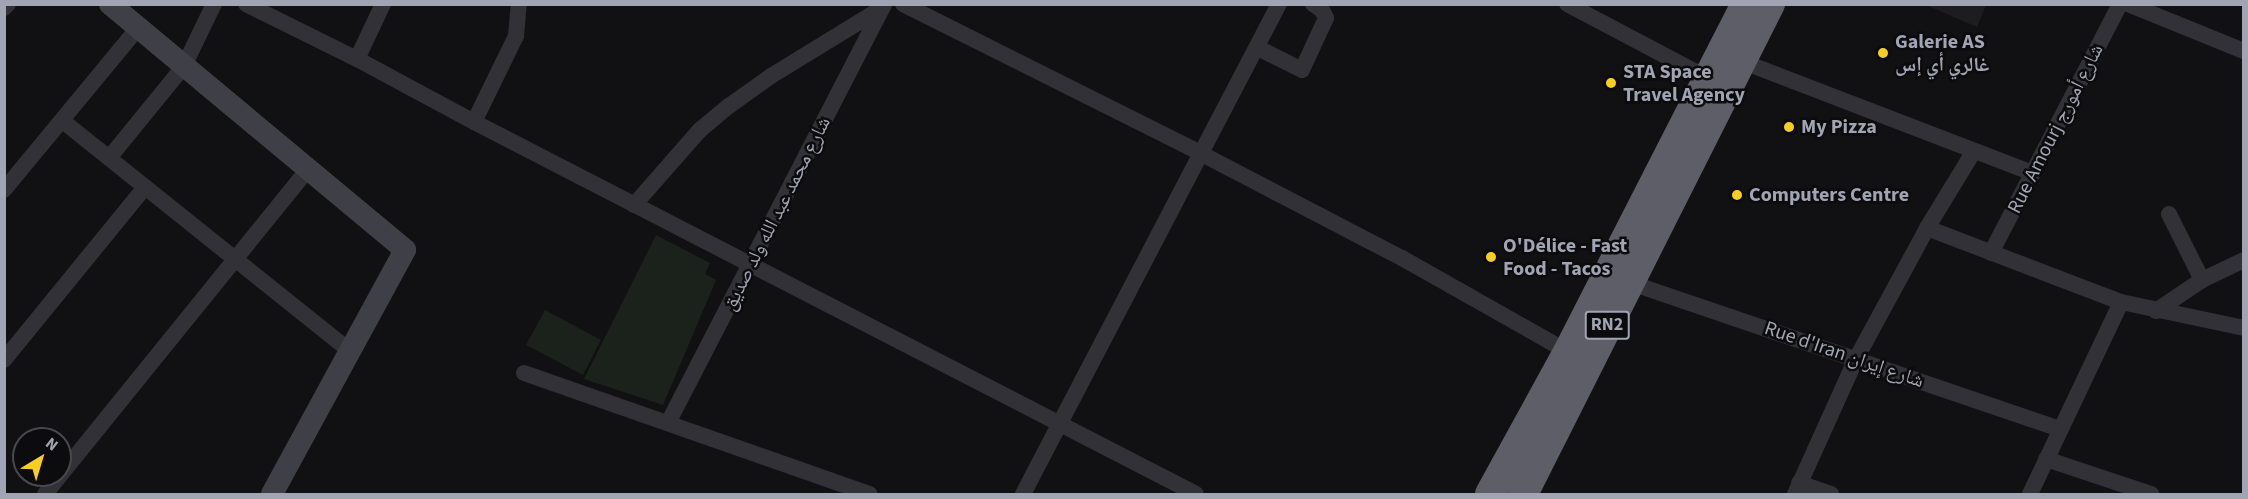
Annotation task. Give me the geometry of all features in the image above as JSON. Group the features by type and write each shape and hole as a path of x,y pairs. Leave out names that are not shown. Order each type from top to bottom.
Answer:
{"highway":[{"name":"RN2","path":"1490,495 1568,352 1746,4"},
{"name":"RN2","path":"1523,495 1628,282 1770,4"}],"street":[{"path":"4,9 8,4"},
{"path":"110,4 405,250 272,495"},
{"path":"109,158 184,66 214,4"},
{"path":"246,4 357,59 474,122 1196,495"},
{"path":"357,59 383,4"},
{"path":"474,122 516,36 519,4"},
{"path":"903,4 1200,153 1402,258 1568,352"},
{"path":"1023,495 1279,4"},
{"path":"1258,48 1302,70 1326,18 1322,10 1312,4"},
{"path":"1567,4 1708,79"},
{"name":"Rue Amourj شارع أمورج","path":"1991,253 2120,4"},
{"path":"2128,4 2243,48"},
{"path":"634,205 700,130 729,106 771,76 883,6"},
{"name":"شارع محمد عبد الله ولد صديق","path":"668,423 883,6"},
{"path":"4,190 64,122 138,28"},
{"path":"1741,61 2033,173"},
{"path":"64,122 350,351"},
{"path":"1832,495 1797,489 1856,359 1927,228 1974,151"},
{"path":"45,495 234,257 308,169"},
{"path":"6,357 145,187"},
{"path":"2169,214 2202,280"},
{"path":"1927,228 2121,302 2244,328"},
{"path":"2156,310 2202,280 2244,260"},
{"name":"Rue d'Iran شارع إيران","path":"1628,282 2061,429"},
{"path":"2030,495 2121,302"},
{"path":"524,374 869,495"},
{"path":"2046,459 2151,495"}],"shaded area":[{"path":"1986,4 1977,27 1926,5"},
{"path":"656,235 710,263 705,274 716,280 663,405 584,379"},
{"path":"545,310 601,340 583,375 526,345"}],"place":[{"name":"Galerie AS غالري أي إس","path":"1883,53"},
{"name":"STA Space Travel Agency","path":"1611,83"},
{"name":"My Pizza","path":"1789,127"},
{"name":"Computers Centre","path":"1737,195"},
{"name":"O'Délice - Fast Food - Tacos","path":"1491,257"}]}
